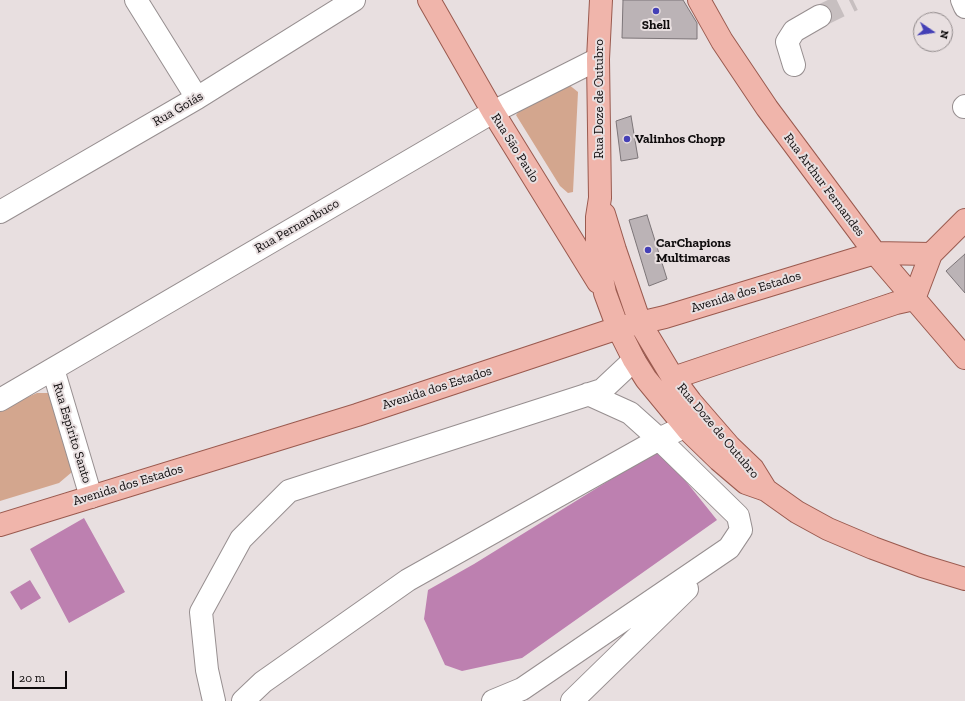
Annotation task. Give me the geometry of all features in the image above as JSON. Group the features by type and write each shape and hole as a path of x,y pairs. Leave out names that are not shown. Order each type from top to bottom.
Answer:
{"main road":[{"name":"Rua São Paulo","path":"429,0 494,112 605,293"},
{"name":"Rua Doze de Outubro","path":"601,0 598,59 600,198 597,217 597,252 605,293 618,328 634,360 646,379 684,427 738,476 746,482 766,490"},
{"name":"Rua Arthur Fernandes","path":"698,0 722,41 767,108 875,253 965,358"},
{"name":"Rua Doze de Outubro","path":"600,198 615,250 640,323 673,378 691,402 730,447 753,469 766,490"},
{"path":"673,378 896,303 914,299 931,254 965,220"},
{"name":"Avenida dos Estados","path":"0,525 357,415 618,328 640,323 875,253 931,254"},
{"path":"766,490 797,512 828,529 922,566 965,579"}],"street":[{"path":"136,0 197,98"},
{"name":"Rua Goiás","path":"0,212 197,98 354,0"},
{"path":"962,0 965,7"},
{"path":"794,65 787,42 794,31 820,16"},
{"name":"Rua Pernambuco","path":"0,400 494,112 598,59"},
{"path":"214,701 207,670 201,612 241,539 289,492 602,390 634,360"},
{"name":"Rua Espírito Santo","path":"53,369 91,497"},
{"path":"572,701 729,548 741,530 738,516 630,413 588,394"},
{"path":"243,701 263,682 408,580 659,439 684,427"},
{"path":"493,701 522,689 729,548"}],"shaded area":[{"path":"568,84 578,92 573,192 568,193 560,186 516,115 521,109"},
{"path":"37,393 50,393 72,472 59,483 0,501 0,409"},
{"path":"660,449 717,520 522,658 462,671 445,665 424,619 428,590 474,564"},
{"path":"84,518 125,592 69,623 30,549"},
{"path":"30,580 41,598 21,610 10,592"}],"building":[{"name":"Shell","path":"623,0 683,0 697,23 697,39 622,38"},
{"name":"Valinhos Chopp","path":"631,116 638,158 621,161 616,121"},
{"name":"CarChapions Multimarcas","path":"647,215 667,279 649,286 629,220"},
{"path":"965,254 965,293 946,271"}],"tunnel":[{"path":"820,16 853,0"}],"place":[{"name":"Shell","path":"656,11"},
{"name":"Valinhos Chopp","path":"627,139"},
{"name":"CarChapions Multimarcas","path":"648,250"}]}
